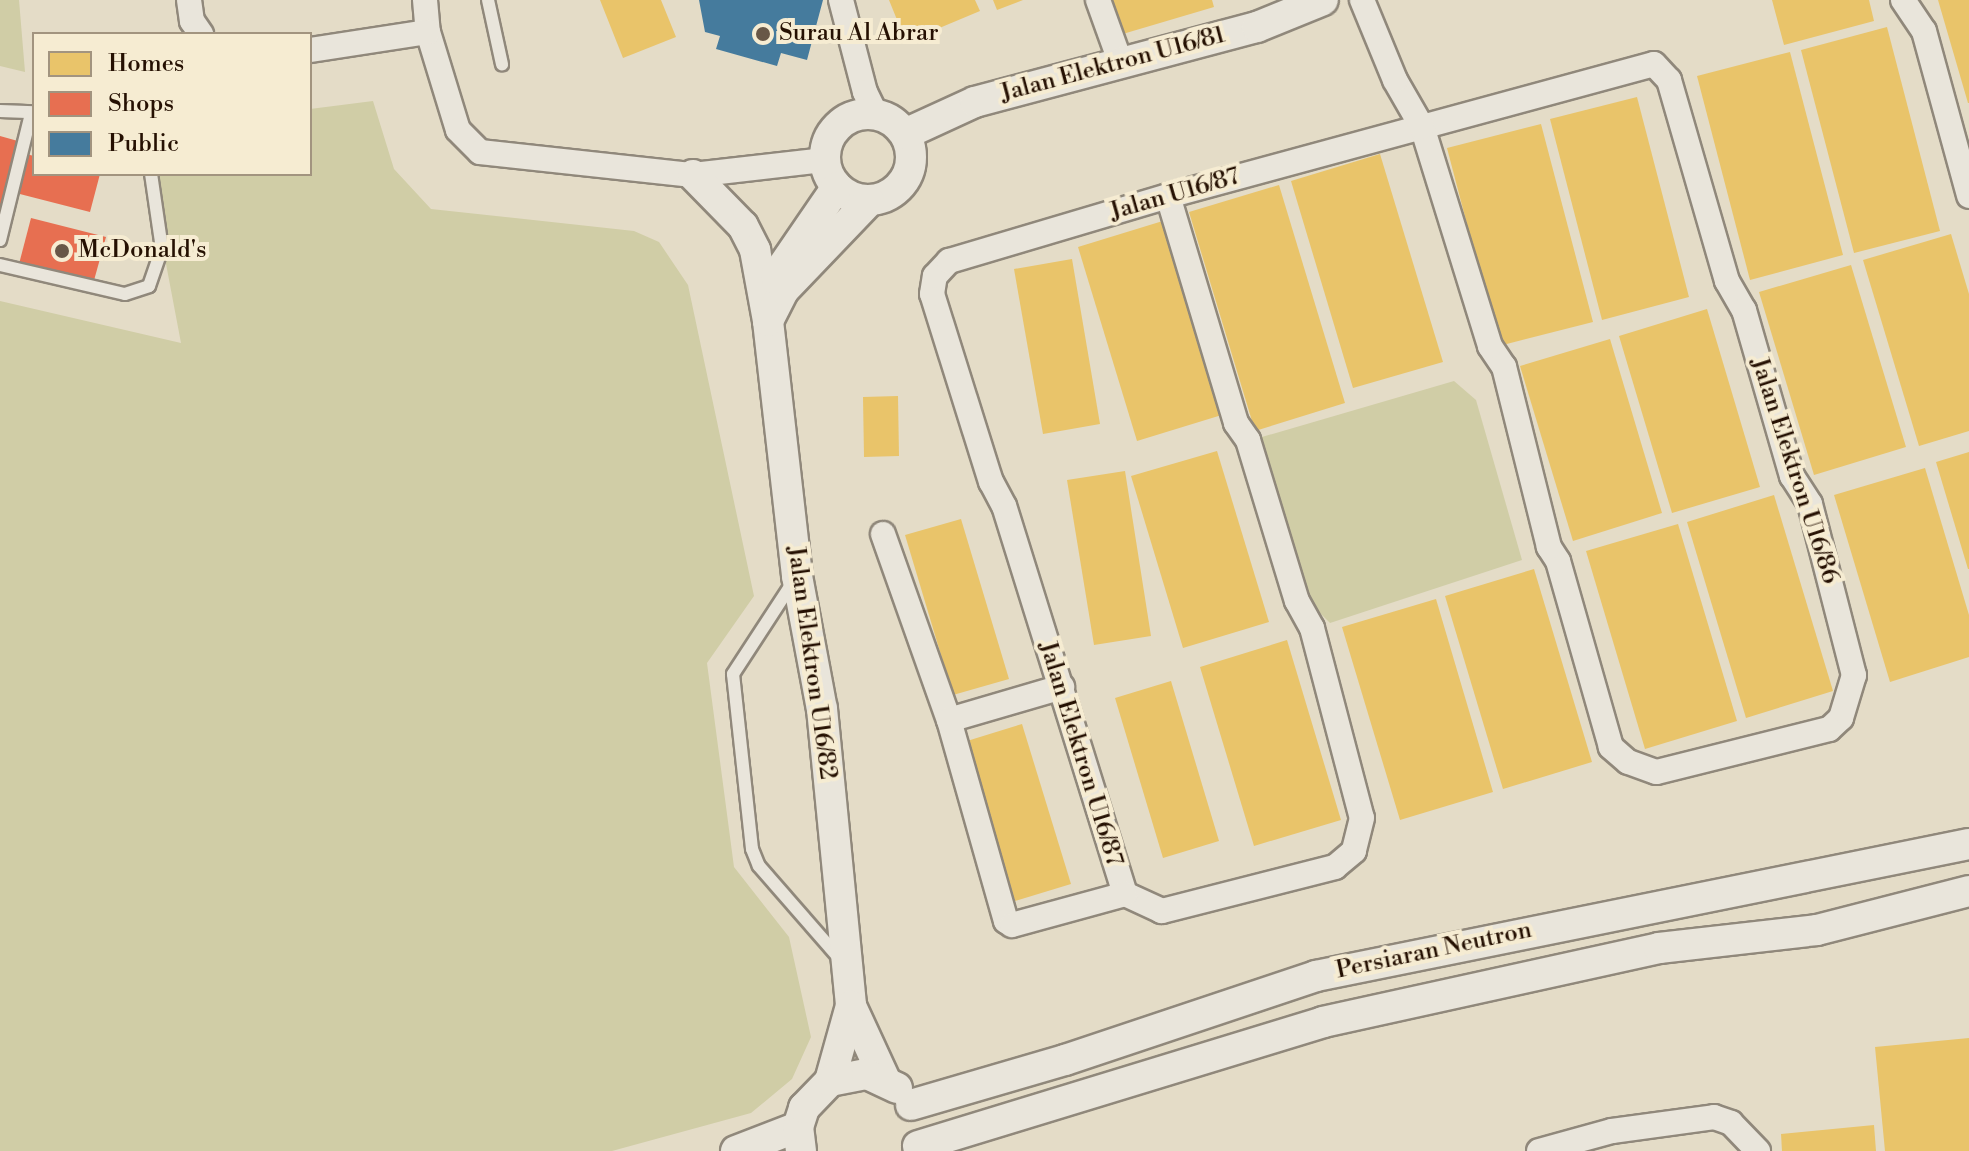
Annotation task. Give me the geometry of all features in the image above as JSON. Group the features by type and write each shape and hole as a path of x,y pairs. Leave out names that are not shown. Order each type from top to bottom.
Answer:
{"street":[{"path":"189,0 192,21 200,32"},
{"path":"425,0 428,32 458,130 480,152 693,175 831,174 869,201"},
{"path":"768,321 784,290 869,201 903,184 912,159 905,134 876,115 865,92 841,0"},
{"path":"1098,0 1120,61"},
{"name":"Jalan Elektron U16/81","path":"905,134 975,102 1257,27 1323,0"},
{"name":"Jalan Elektron U16/86","path":"1362,0 1395,80 1422,127 1490,346 1504,367 1549,547 1558,561 1611,747 1628,762 1656,772 1829,729 1846,706 1854,675 1810,504 1792,476 1744,310 1727,281 1669,80 1654,64 1422,127"},
{"path":"1903,0 1924,31 1969,196"},
{"path":"312,50 428,32"},
{"path":"768,321 774,279 831,174 826,146 840,124 852,117 876,115"},
{"name":"Jalan U16/87","path":"935,276 949,261 1168,196 1422,127"},
{"path":"693,175 743,226 755,250 768,321"},
{"name":"Jalan Elektron U16/87","path":"935,276 936,309 1062,687 1125,894 1162,911 1335,867 1354,851 1362,818 1312,628 1297,601 1248,440 1236,423 1168,196"},
{"name":"Jalan Elektron U16/82","path":"768,321 797,576 822,709 851,1006"},
{"path":"883,534 949,720 1009,924 1125,894"},
{"path":"949,720 1062,687"},
{"name":"Persiaran Neutron","path":"911,1105 1065,1060 1316,976 1969,844"},
{"name":"Persiaran Neutron","path":"917,1148 1323,1022 1659,948 1817,930 1969,891"},
{"path":"851,1006 885,1080 911,1105 917,1148"},
{"path":"830,1081 851,1006"},
{"path":"736,1151 800,1139 804,1108 830,1081 849,1074 885,1080"},
{"path":"1539,1151 1612,1131 1714,1117 1731,1123 1758,1151"}],"lane":[{"path":"488,0 502,64"},
{"path":"0,111 32,113"},
{"path":"0,240 32,117"},
{"path":"0,265 125,294 149,286 162,249 151,176"},
{"path":"797,576 733,674 752,849 759,866 848,968"}],"shaded area":[{"path":"0,0 19,0 25,72 0,66"},
{"path":"373,101 394,169 431,209 634,231 659,242 688,285 754,596 707,663 734,867 789,937 811,1037 792,1079 751,1113 612,1151 0,1151 0,301 181,343 149,176 312,176 312,109"},
{"path":"1454,381 1476,400 1522,560 1330,623 1314,607 1255,439"}],"building: Homes":[{"path":"600,0 661,0 676,37 623,58"},
{"path":"889,0 975,0 980,11 906,42"},
{"path":"993,0 1023,0 997,10"},
{"path":"1106,0 1212,0 1214,7 1116,36"},
{"path":"1772,0 1869,0 1874,21 1784,45"},
{"path":"1938,0 1969,0 1969,103 1968,103"},
{"path":"1887,27 1940,231 1854,253 1801,50"},
{"path":"1790,52 1843,255 1750,280 1697,76"},
{"path":"1637,97 1689,297 1602,320 1550,119"},
{"path":"1541,124 1593,322 1499,346 1447,148"},
{"path":"1380,154 1443,362 1353,388 1291,181"},
{"path":"1279,185 1345,403 1255,431 1189,212"},
{"path":"1166,220 1225,414 1137,441 1078,247"},
{"path":"1951,234 1969,294 1969,431 1919,446 1863,260"},
{"path":"1072,259 1100,424 1043,434 1014,269"},
{"path":"1851,265 1906,447 1814,475 1759,292"},
{"path":"1707,309 1760,487 1672,513 1619,336"},
{"path":"1610,339 1662,513 1573,541 1520,366"},
{"path":"898,396 899,456 864,457 863,397"},
{"path":"1217,451 1269,622 1183,648 1131,476"},
{"path":"1969,452 1969,569 1968,569 1936,462"},
{"path":"1925,468 1969,615 1969,657 1890,682 1834,495"},
{"path":"1125,471 1151,636 1094,645 1067,480"},
{"path":"1774,495 1833,691 1746,718 1687,522"},
{"path":"961,519 1009,679 953,695 905,535"},
{"path":"1678,524 1737,721 1645,749 1586,551"},
{"path":"1534,569 1592,762 1503,789 1445,596"},
{"path":"1436,599 1493,792 1400,820 1342,627"},
{"path":"1287,640 1341,820 1254,846 1200,667"},
{"path":"1171,681 1219,841 1163,858 1115,698"},
{"path":"1022,724 1071,884 1015,901 967,741"},
{"path":"1969,1038 1969,1151 1885,1151 1875,1047"},
{"path":"1874,1125 1876,1151 1782,1151 1781,1134"}],"building: Shops":[{"path":"0,136 25,143 22,153 32,156 32,176 99,176 90,212 12,192 0,236"},
{"name":"McDonald's","path":"31,218 106,237 93,284 19,264"}],"building: Public":[{"name":"Surau Al Abrar","path":"699,0 823,0 807,60 781,53 777,66 716,49 720,36 705,32"}],"place":[{"name":"Surau Al Abrar","path":"763,34"},
{"name":"McDonald's","path":"62,251"}]}
